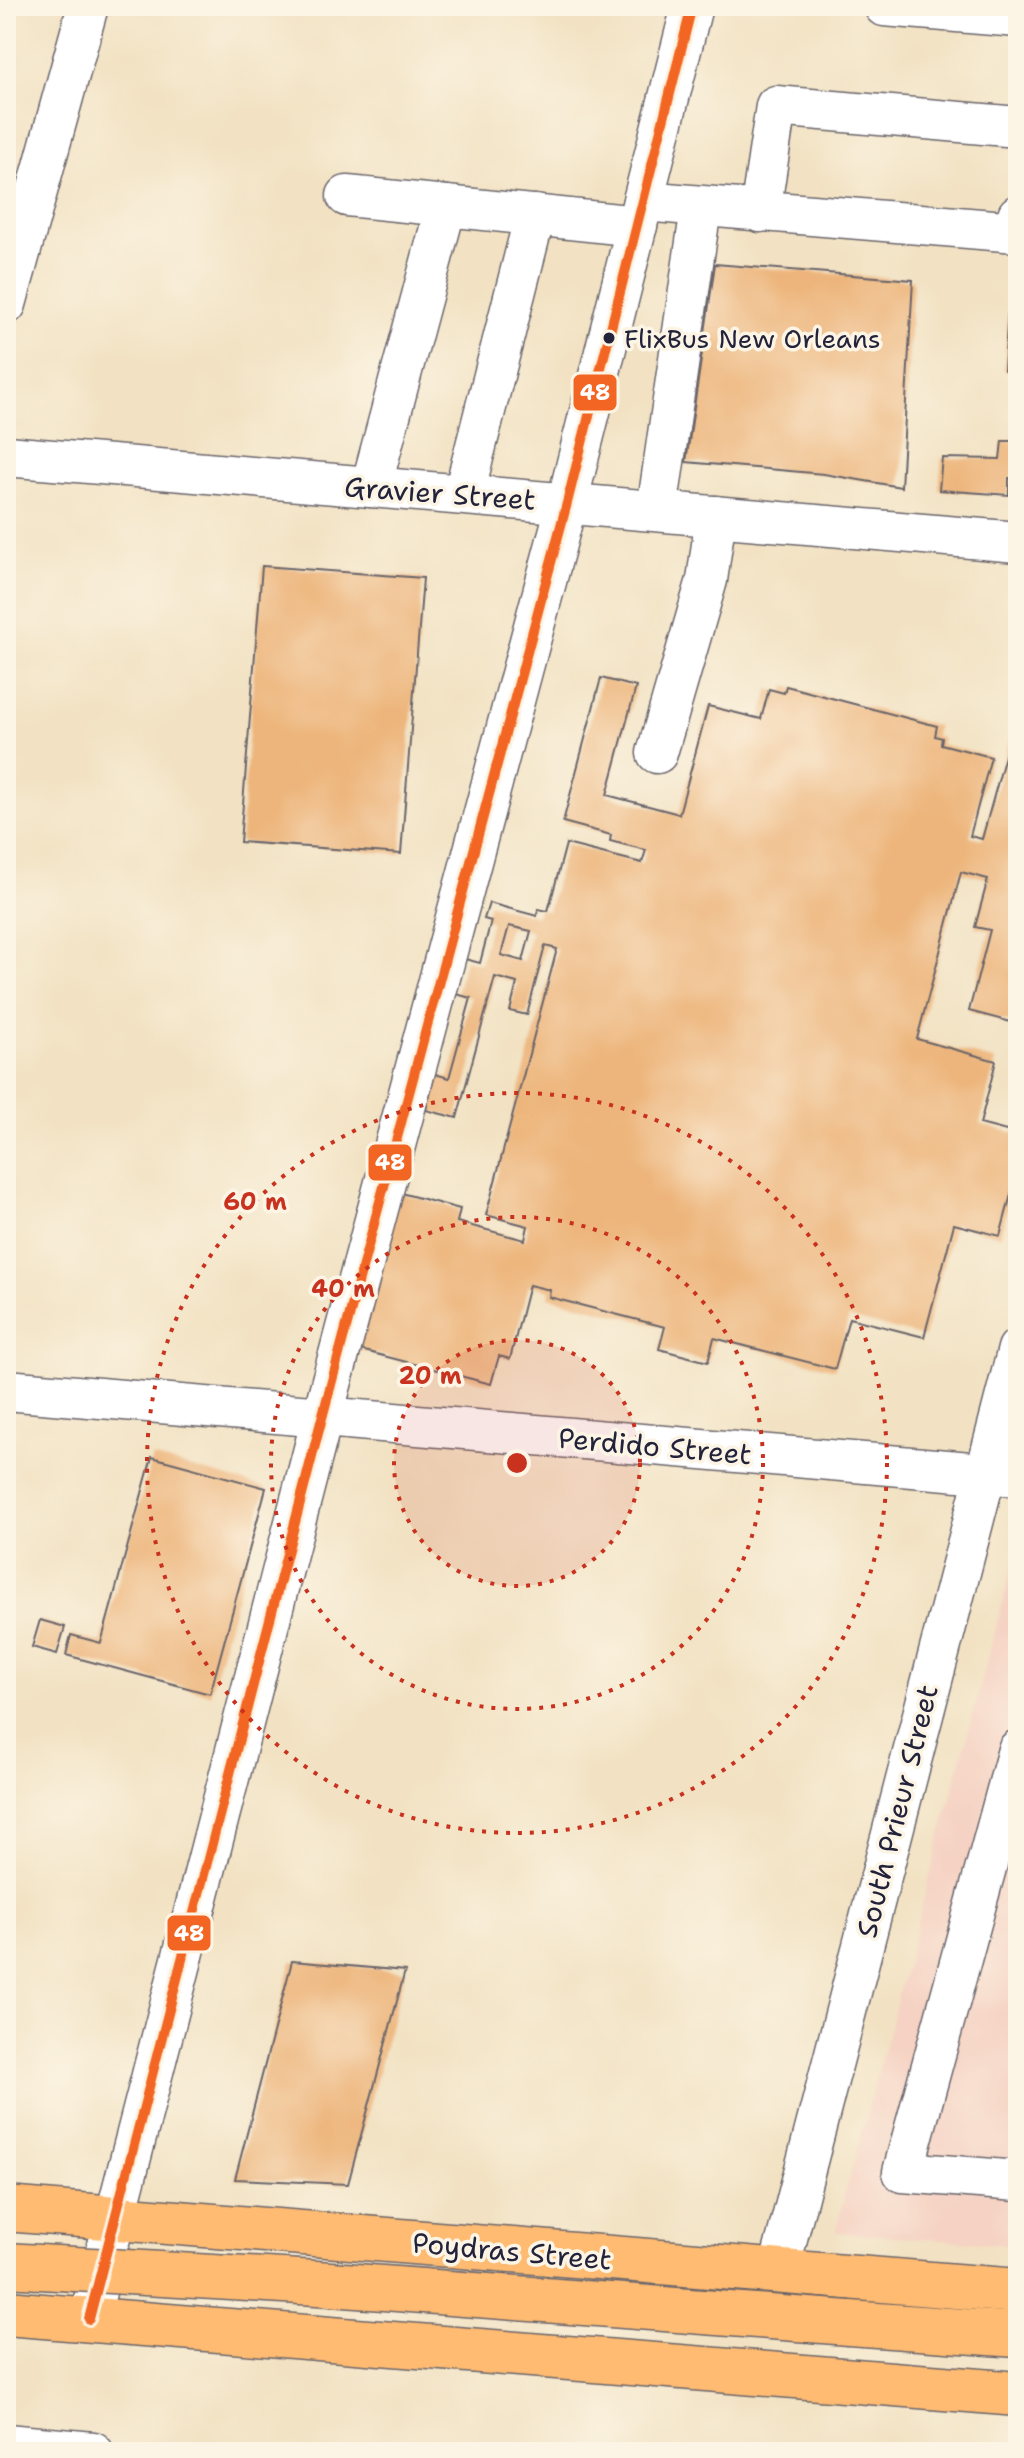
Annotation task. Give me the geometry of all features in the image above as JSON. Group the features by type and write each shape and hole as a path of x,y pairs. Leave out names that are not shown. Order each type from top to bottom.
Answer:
{"main road":[{"name":"Poydras Street","path":"6,2209 1018,2291"},
{"path":"6,2265 317,2283 1018,2335"},
{"path":"6,2313 1018,2394"}],"street":[{"path":"6,304 88,6"},
{"path":"89,2319 322,1418 567,503 692,6"},
{"path":"884,6 1018,17"},
{"path":"760,212 776,106 1018,127"},
{"path":"347,196 535,215 640,214 701,208 1017,232 1018,215"},
{"path":"371,487 446,206"},
{"path":"657,510 701,208"},
{"path":"464,493 535,215"},
{"name":"Gravier Street","path":"6,456 1018,542"},
{"path":"657,753 707,580 716,516"},
{"name":"South Prieur Street","path":"778,2273 1001,1474 1018,1349"},
{"name":"Perdido Street","path":"6,1390 1001,1474"},
{"path":"1018,1750 903,2172 1018,2181"},
{"path":"6,2444 68,2451"}],"shaded area":[{"path":"1018,1545 1018,2246 835,2232"}],"building":[{"path":"715,264 913,280 901,487 824,474 686,462"},
{"path":"1008,312 1018,315 1018,374 1004,370"},
{"path":"1016,402 1018,478 1009,478 1009,495 939,490 942,458 1000,459 1002,441 1013,441"},
{"path":"262,566 423,578 401,854 240,842"},
{"path":"601,678 636,687 607,795 679,814 708,706 761,719 769,689 784,693 786,686 937,726 935,736 942,738 941,744 991,757 970,836 982,839 1018,709 1018,1024 969,1011 990,930 975,927 988,879 961,872 917,1039 996,1061 980,1124 1018,1134 1018,1168 1000,1236 954,1224 924,1337 849,1318 835,1369 714,1338 708,1362 659,1349 665,1327 549,1297 550,1290 529,1285 510,1359 499,1356 491,1384 349,1347 390,1190 460,1209 457,1222 525,1240 528,1226 486,1215 557,949 545,946 527,1015 510,1011 517,983 495,977 457,1118 426,1110 435,1074 449,1078 471,998 456,994 465,959 480,963 491,921 484,919 489,903 537,916 538,909 548,911 566,844 642,863 646,850 610,841 611,835 563,822","holes":["509,926 531,931 523,961 501,955"]},
{"path":"152,1457 266,1488 210,1694 66,1655 71,1635 101,1643"},
{"path":"40,1620 65,1627 57,1654 32,1647"},
{"path":"292,1961 405,1971 348,2184 235,2179"}],"transit line":[{"name":"48","path":"89,2319 322,1418 567,503 692,6"}],"place":[{"name":"FlixBus New Orleans","path":"609,338"}]}
